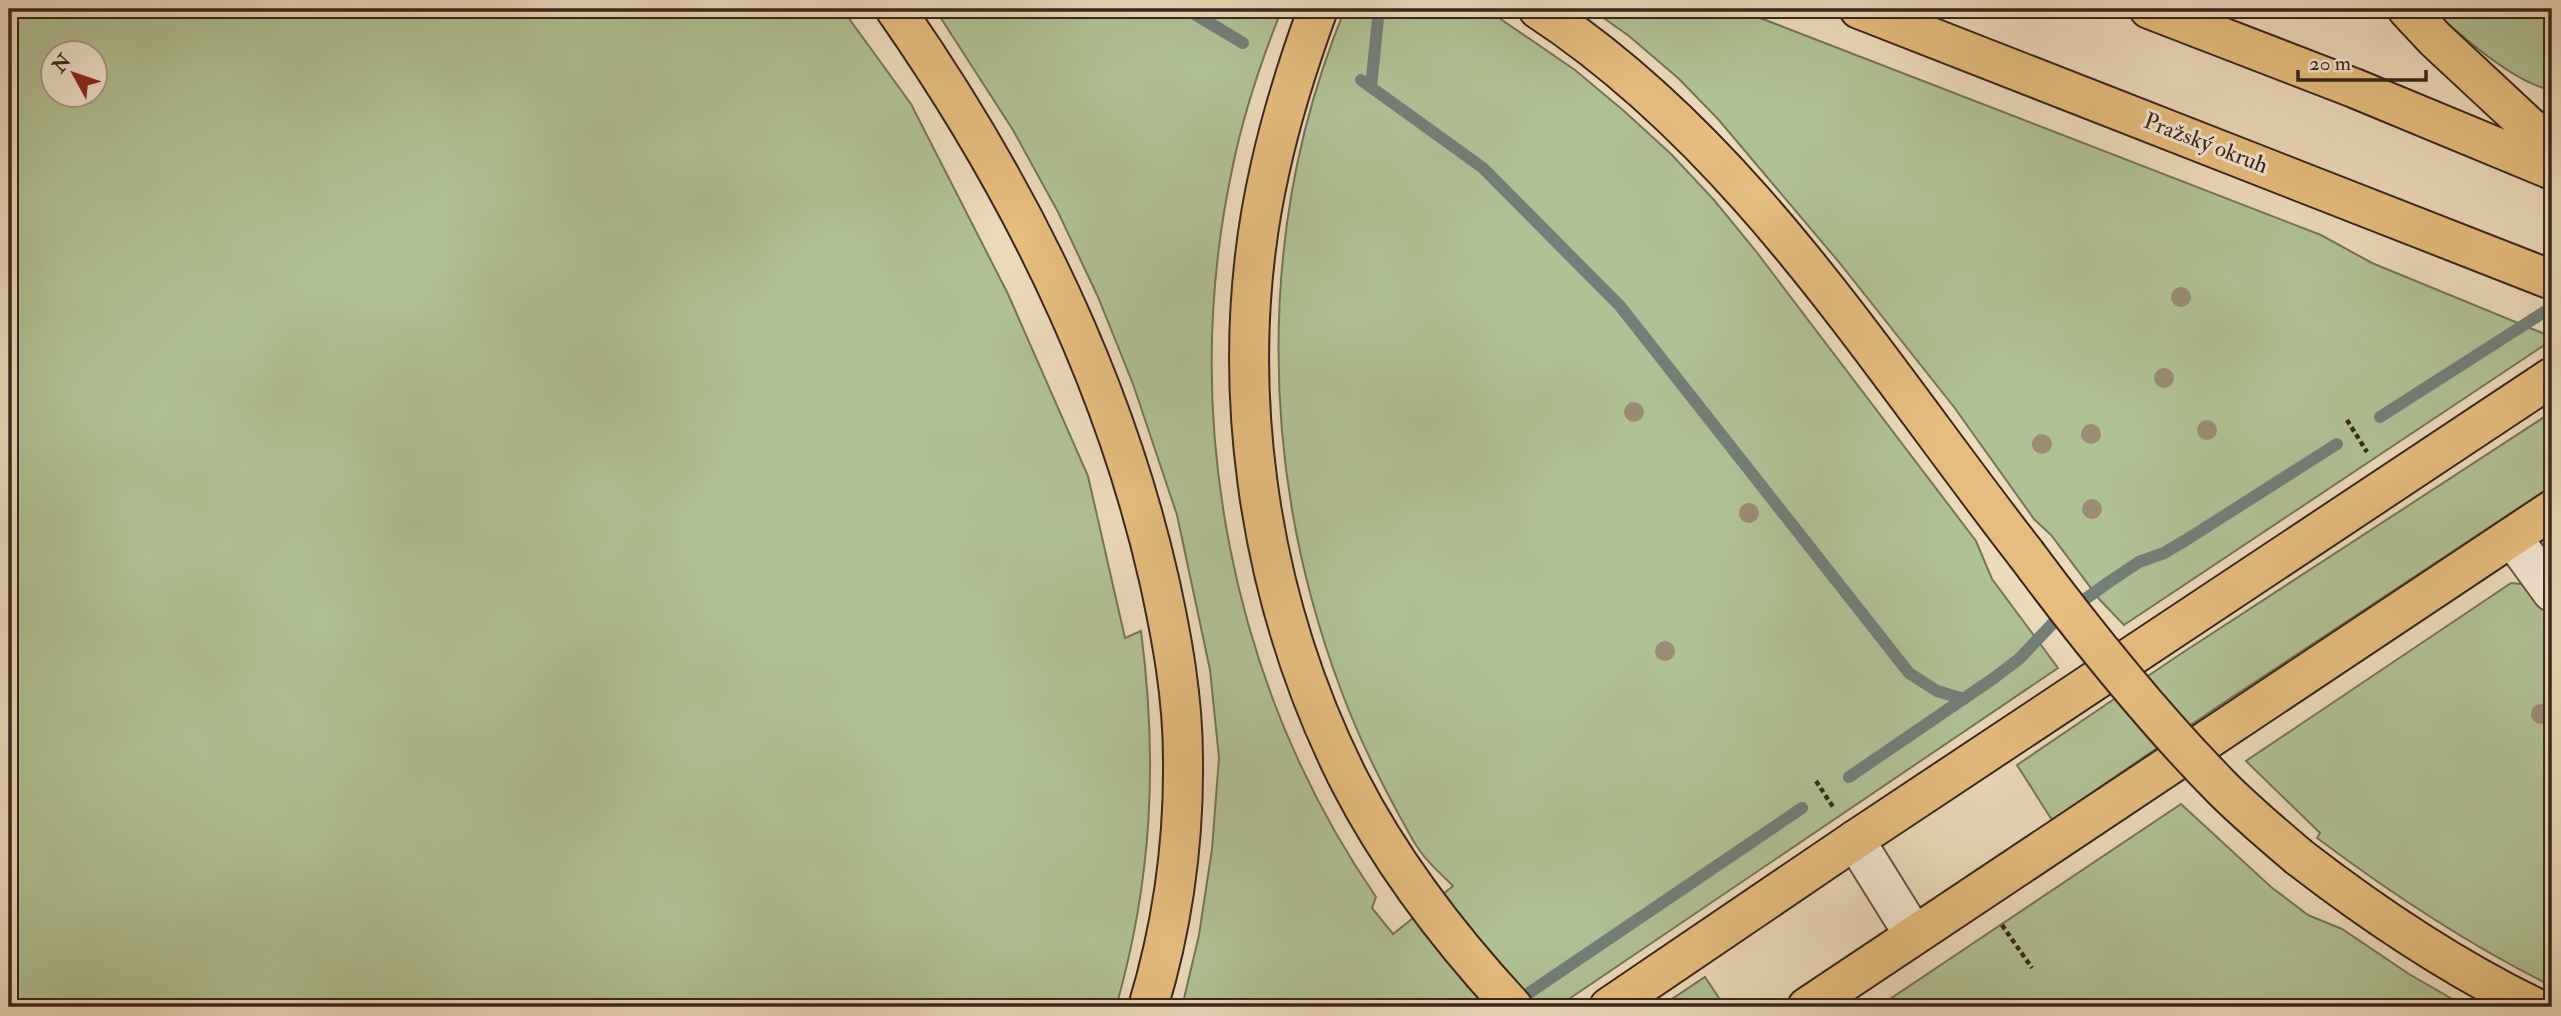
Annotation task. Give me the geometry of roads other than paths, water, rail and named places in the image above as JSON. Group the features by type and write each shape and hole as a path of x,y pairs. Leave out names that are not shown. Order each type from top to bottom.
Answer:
{"main road":[{"path":"895,9 928,56 988,154 1060,294 1113,422 1145,522 1174,660 1183,758 1177,863 1163,950 1148,1007"},
{"path":"1318,9 1283,114 1259,226 1250,339 1250,397 1254,455 1273,567 1306,676 1349,780 1377,830 1427,907 1475,967 1513,1007"},
{"path":"1538,9 1647,93 1728,174 1837,303 2084,631 2180,744 2225,790 2299,857 2401,932 2459,968 2535,1007"},
{"name":"Pražský okruh","path":"1859,9 2552,280"},
{"path":"2149,9 2354,88 2544,155"},
{"path":"2407,9 2544,155"},
{"path":"1609,1007 1855,840 2552,377"},
{"path":"1807,1007 2552,510"}],"lane":[{"path":"2512,537 2552,592"},
{"path":"1855,840 1914,935"}],"waterway":[{"path":"1186,9 1243,43"},
{"path":"1371,87 1379,9"},
{"path":"1361,80 1483,168 1620,306 1909,673 1937,691 1964,699"},
{"path":"2380,417 2552,307"},
{"path":"1849,777 1994,678 2019,659 2056,620 2109,582 2139,562 2164,553 2186,540 2337,444"},
{"path":"1514,1003 1802,808"}]}
